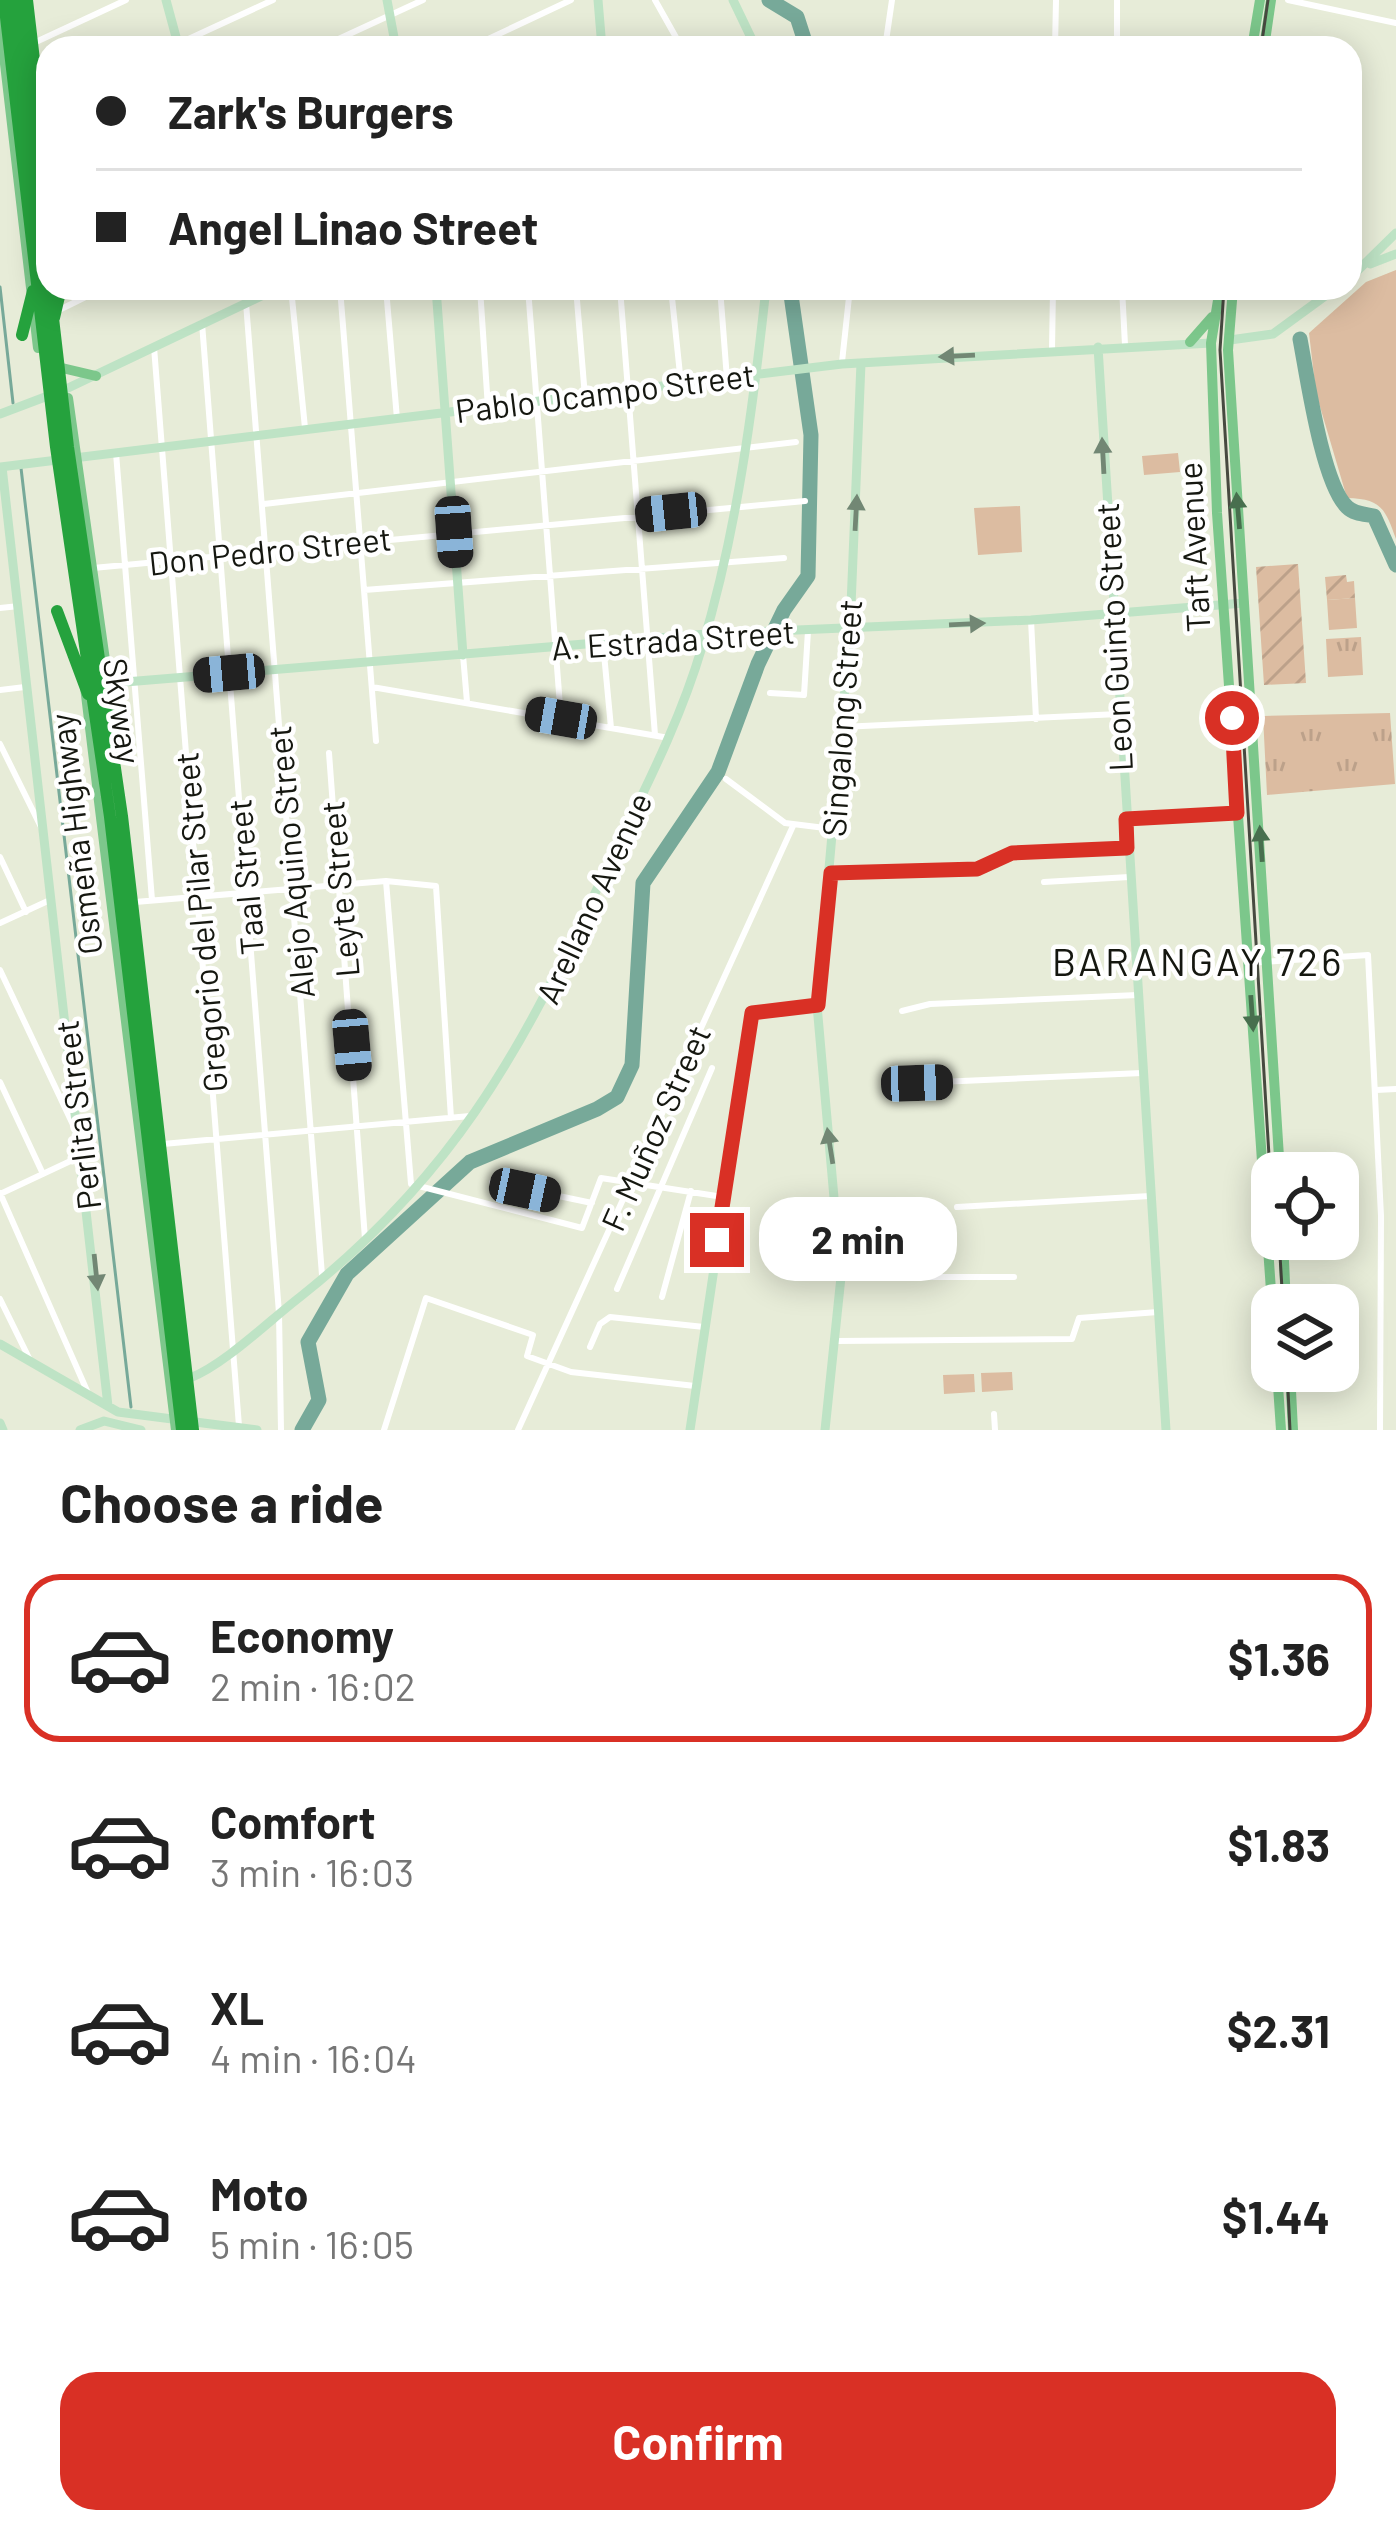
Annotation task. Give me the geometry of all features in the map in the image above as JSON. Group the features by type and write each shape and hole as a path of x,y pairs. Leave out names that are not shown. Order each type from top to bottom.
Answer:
{"highway":[{"name":"Skyway","path":"4,0 36,232"},
{"name":"Skyway","path":"17,0 36,173"},
{"path":"30,0 36,60"},
{"path":"0,27 10,60"},
{"path":"22,335 37,300"},
{"name":"Skyway","path":"46,300 98,720 175,1428"},
{"name":"Skyway","path":"50,300 122,816 195,1427"},
{"path":"52,319 58,300"},
{"path":"57,610 98,720"}],"main road":[{"name":"Osmeña Highway","path":"17,0 36,201"},
{"path":"1254,36 1259,0"},
{"path":"1266,36 1271,0"},
{"name":"Osmeña Highway","path":"0,17 36,263"},
{"name":"Osmeña Highway","path":"41,300 106,684"},
{"name":"Osmeña Highway","path":"48,300 62,368 55,393 175,1428"},
{"name":"Taft Avenue","path":"1218,300 1211,343 1224,604 1271,1284"},
{"name":"Taft Avenue","path":"1232,300 1230,340 1244,603 1279,1152"},
{"path":"1190,342 1217,310"},
{"path":"62,368 96,376"},
{"name":"Osmeña Highway","path":"65,459 93,568 195,1427"},
{"path":"1234,751 1254,748"},
{"path":"1278,1392 1281,1430"},
{"path":"1291,1392 1293,1430"}],"street":[{"path":"30,0 37,36"},
{"path":"49,36 126,0"},
{"path":"166,0 173,36"},
{"path":"198,36 274,0"},
{"path":"387,0 394,36"},
{"path":"346,36 423,0"},
{"path":"494,36 571,0"},
{"path":"598,0 601,36"},
{"path":"655,0 675,36"},
{"path":"734,0 750,36"},
{"path":"887,36 892,0"},
{"path":"1055,36 1056,0"},
{"path":"1117,0 1118,36"},
{"path":"1288,0 1396,23"},
{"path":"1362,268 1396,233"},
{"path":"1365,266 1396,254"},
{"path":"52,319 84,300"},
{"path":"0,414 96,376 252,300"},
{"path":"292,300 305,430"},
{"path":"341,300 376,741"},
{"path":"387,300 397,419"},
{"path":"437,300 467,702"},
{"path":"481,300 488,408"},
{"path":"529,300 561,718"},
{"path":"577,300 585,397"},
{"path":"621,300 656,735"},
{"path":"672,300 681,384"},
{"path":"721,300 727,379"},
{"name":"Arellano Avenue","path":"190,1378 322,1279 423,1190 477,1115 537,1017 670,739 706,634 746,447 765,300"},
{"path":"842,364 849,300"},
{"path":"1052,350 1053,300"},
{"path":"1123,300 1125,345"},
{"path":"1230,340 1273,334 1320,300"},
{"name":"Alejo Aquino Street","path":"246,303 322,1279"},
{"name":"Taal Street","path":"202,323 279,1313 281,1430"},
{"name":"Pablo Ocampo Street","path":"1,467 842,364 1211,343"},
{"name":"Gregorio del Pilar Street","path":"154,347 239,1426"},
{"name":"Leon Guinto Street","path":"1098,347 1166,1430"},
{"name":"Singalong Street","path":"825,1430 841,1277 818,1005 850,630 861,363"},
{"path":"264,504 796,442"},
{"path":"116,453 152,900"},
{"name":"Perlita Street","path":"1,467 5,538 19,606 108,1406"},
{"name":"Don Pedro Street","path":"93,568 805,501"},
{"path":"364,590 784,558"},
{"name":"A. Estrada Street","path":"106,684 706,634 1031,620 1244,603"},
{"path":"0,608 19,606"},
{"path":"1031,620 1036,720"},
{"path":"770,693 804,695 808,631"},
{"path":"603,644 611,728"},
{"path":"0,690 28,687"},
{"path":"372,687 670,739"},
{"path":"841,727 1119,714"},
{"path":"0,744 46,834"},
{"name":"Leyte Street","path":"329,753 365,1239"},
{"path":"726,779 794,826 834,829"},
{"path":"1126,819 1237,813"},
{"name":"F. Muñoz Street","path":"518,1430 794,826"},
{"path":"831,873 977,869 1012,853 1127,848"},
{"path":"0,857 26,911"},
{"path":"1044,882 1129,877"},
{"path":"134,902 386,881 436,886 451,1118"},
{"path":"386,881 411,1184 582,1228 602,1178 634,1179 723,1197"},
{"path":"0,923 53,899"},
{"path":"1248,963 1368,955 1383,1280 1380,1430"},
{"path":"0,970 81,1136"},
{"path":"902,1011 930,1004 1138,995"},
{"path":"690,1430 752,1013 818,1005"},
{"path":"617,1289 712,1068"},
{"path":"917,1083 1142,1072"},
{"path":"0,1082 43,1174"},
{"path":"1374,1090 1396,1089"},
{"path":"163,1144 477,1115"},
{"path":"82,1156 0,1193 89,1396"},
{"path":"492,1183 592,1203"},
{"path":"662,1298 691,1191"},
{"path":"957,1208 1150,1196"},
{"path":"841,1277 1015,1277"},
{"path":"384,1430 426,1298 532,1335 526,1353 571,1372 695,1386"},
{"path":"0,1299 30,1361"},
{"path":"836,1341 1072,1340 1077,1321 1084,1316 1158,1312"},
{"path":"590,1347 600,1324 610,1317 704,1327"},
{"path":"0,1344 89,1396 135,1416 175,1428 257,1430"},
{"path":"994,1414 995,1430"},
{"path":"80,1430 99,1422 142,1430"}],"green space":[{"path":"1396,270 1396,539 1380,507 1347,498 1316,393 1309,333 1346,300 1362,300 1366,282"},
{"path":"1178,453 1180,472 1144,475 1142,456"},
{"path":"1020,506 1022,552 978,555 974,508"},
{"path":"1298,564 1306,683 1264,685 1256,567"},
{"path":"1346,575 1347,582 1354,581 1355,598 1327,600 1325,577"},
{"path":"1355,598 1357,628 1329,630 1327,600"},
{"path":"1361,637 1363,675 1328,677 1326,639"},
{"path":"1390,713 1395,784 1267,795 1263,716"},
{"path":"1012,1372 1013,1390 982,1392 981,1373"},
{"path":"974,1374 975,1392 944,1394 943,1375"}],"waterway":[{"path":"769,0 797,17 803,36"},
{"path":"0,287 13,403"},
{"path":"302,1430 319,1400 308,1342 347,1274 470,1162 597,1109 617,1097 632,1065 643,883 718,772 758,664 784,610 808,576 811,435 792,300"},
{"path":"1300,339 1330,476 1347,507 1374,516 1396,565"},
{"path":"21,468 131,1407"}],"tram line":[{"path":"1263,36 1268,0"},
{"path":"1223,300 1220,350 1269,1152"},
{"path":"1280,1260 1282,1284"},
{"path":"1288,1392 1290,1430"}],"district":[{"name":"BARANGAY 726","path":"1198,962"}],"route":[{"path":"717,1240 752,1013 818,1005 831,873 977,869 1012,853 1127,848 1126,819 1237,813 1232,718"}]}
